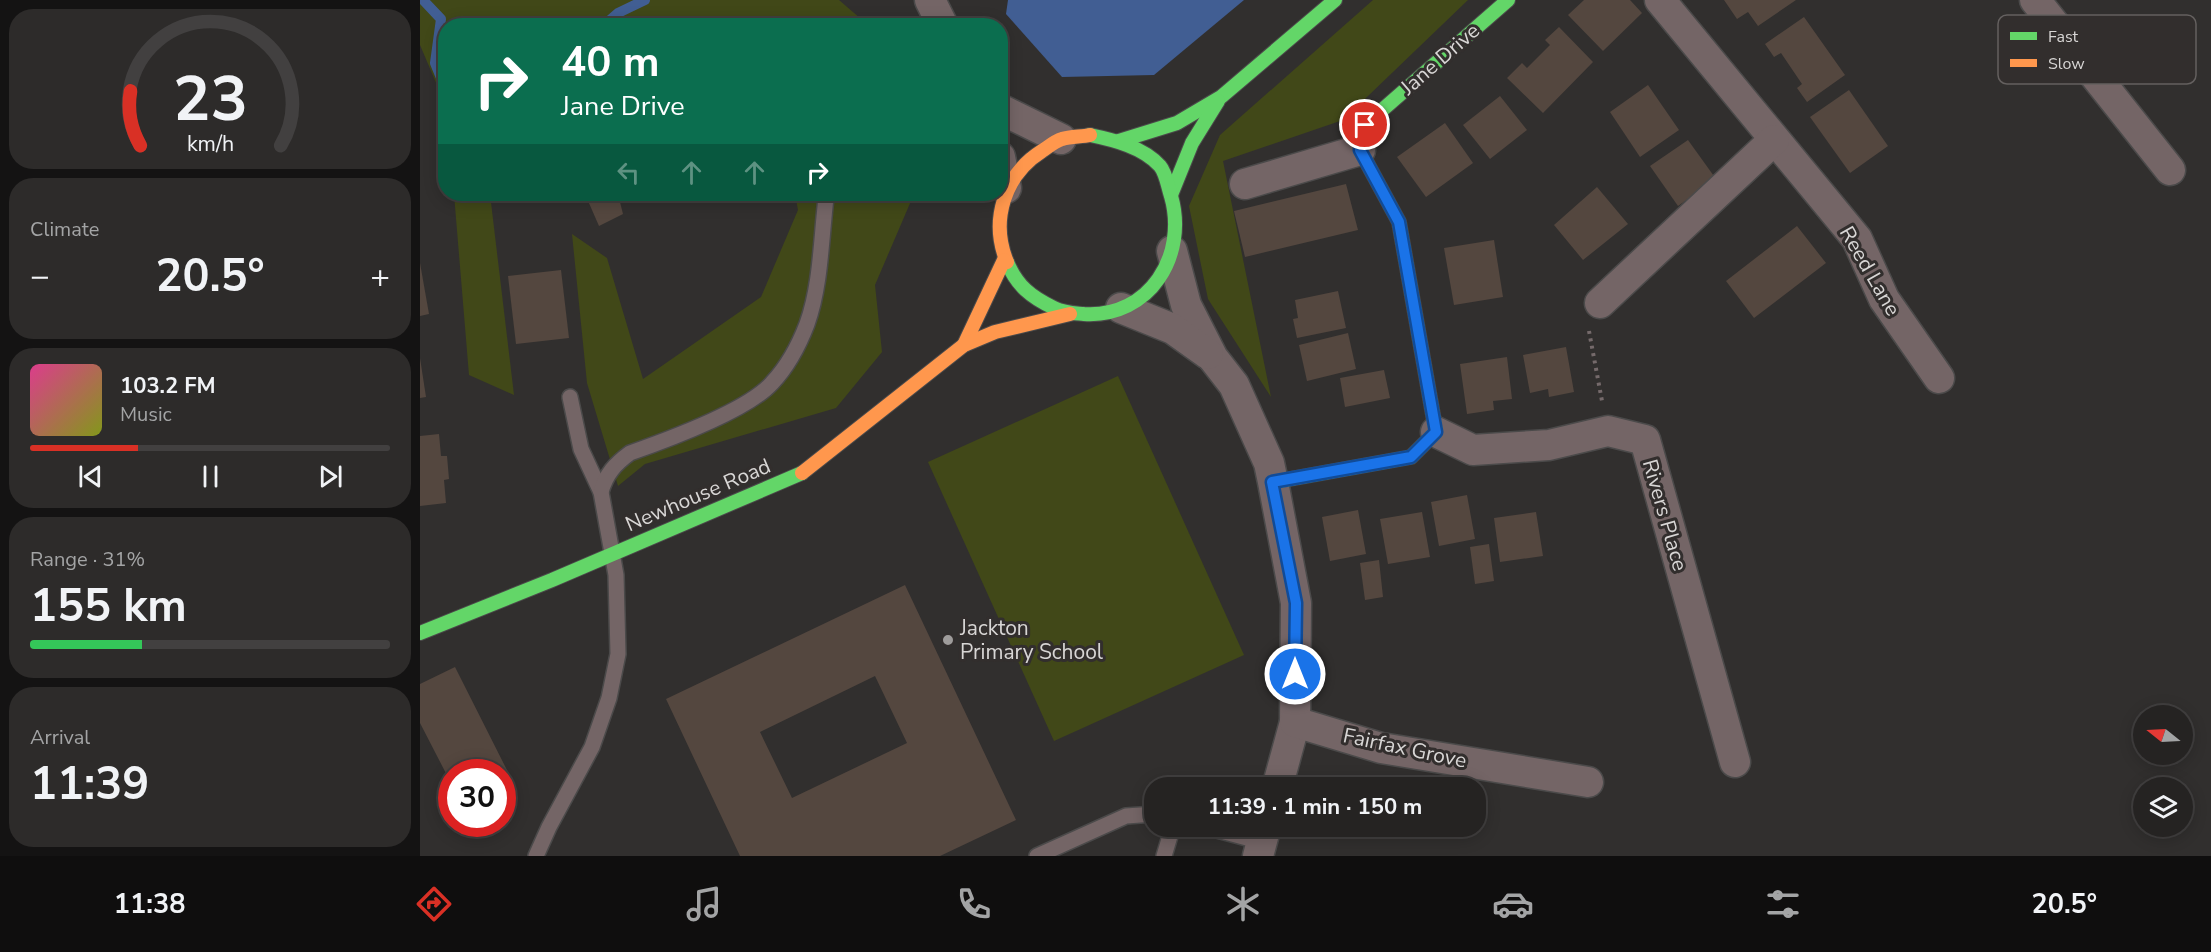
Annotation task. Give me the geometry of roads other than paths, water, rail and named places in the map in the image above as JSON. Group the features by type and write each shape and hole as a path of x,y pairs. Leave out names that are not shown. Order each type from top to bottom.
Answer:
{"street":[{"path":"930,0 939,18"},
{"path":"1119,141 1177,123 1221,97 1335,0"},
{"name":"Jane Drive","path":"1360,150 1365,125 1508,0"},
{"name":"Reed Lane","path":"1660,0 1857,239 1884,300 1939,378"},
{"path":"2035,0 2047,15"},
{"path":"2102,84 2170,170"},
{"path":"1171,195 1192,143 1221,97"},
{"path":"1008,113 1061,139"},
{"path":"1000,201 997,231 1004,260 1020,285 1042,304 1070,314 1100,315 1128,306 1151,288 1168,264 1177,236 1175,206 1161,168 1119,141 1090,135 1061,139 1034,153 1013,174 1008,184"},
{"path":"1600,303 1774,140"},
{"path":"1245,184 1360,150 1399,222 1436,432 1411,457 1272,482"},
{"path":"1172,251 1186,306 1213,358 1234,385 1269,463 1296,603 1295,722 1280,777"},
{"name":"Newhouse Road","path":"964,345 1004,260"},
{"path":"1121,308 1173,329 1213,358"},
{"name":"Newhouse Road","path":"420,633 801,474 964,345 995,332 1070,314"},
{"name":"Rivers Place","path":"1436,432 1473,450 1549,445 1608,431 1644,440 1735,762"},
{"name":"Fairfax Grove","path":"1295,722 1381,748 1588,782"}],"lane":[{"path":"536,856 592,747 609,698 618,654 615,575 602,509 601,492 604,479 616,464 630,453 744,405 771,384 792,358 807,323 816,286 826,201"},
{"path":"570,397 581,449 601,492"},
{"path":"1037,856 1126,816 1144,815"},
{"path":"1164,856 1170,837"},
{"path":"1243,837 1262,842"}],"water":[{"path":"1008,0 1244,0 1154,75 1062,77 1006,14"}],"waterway":[{"path":"423,0 440,18"},
{"path":"612,18 645,0"},
{"path":"438,41 435,63 438,70"}],"place":[{"name":"Jackton Primary School","path":"948,640"}]}
